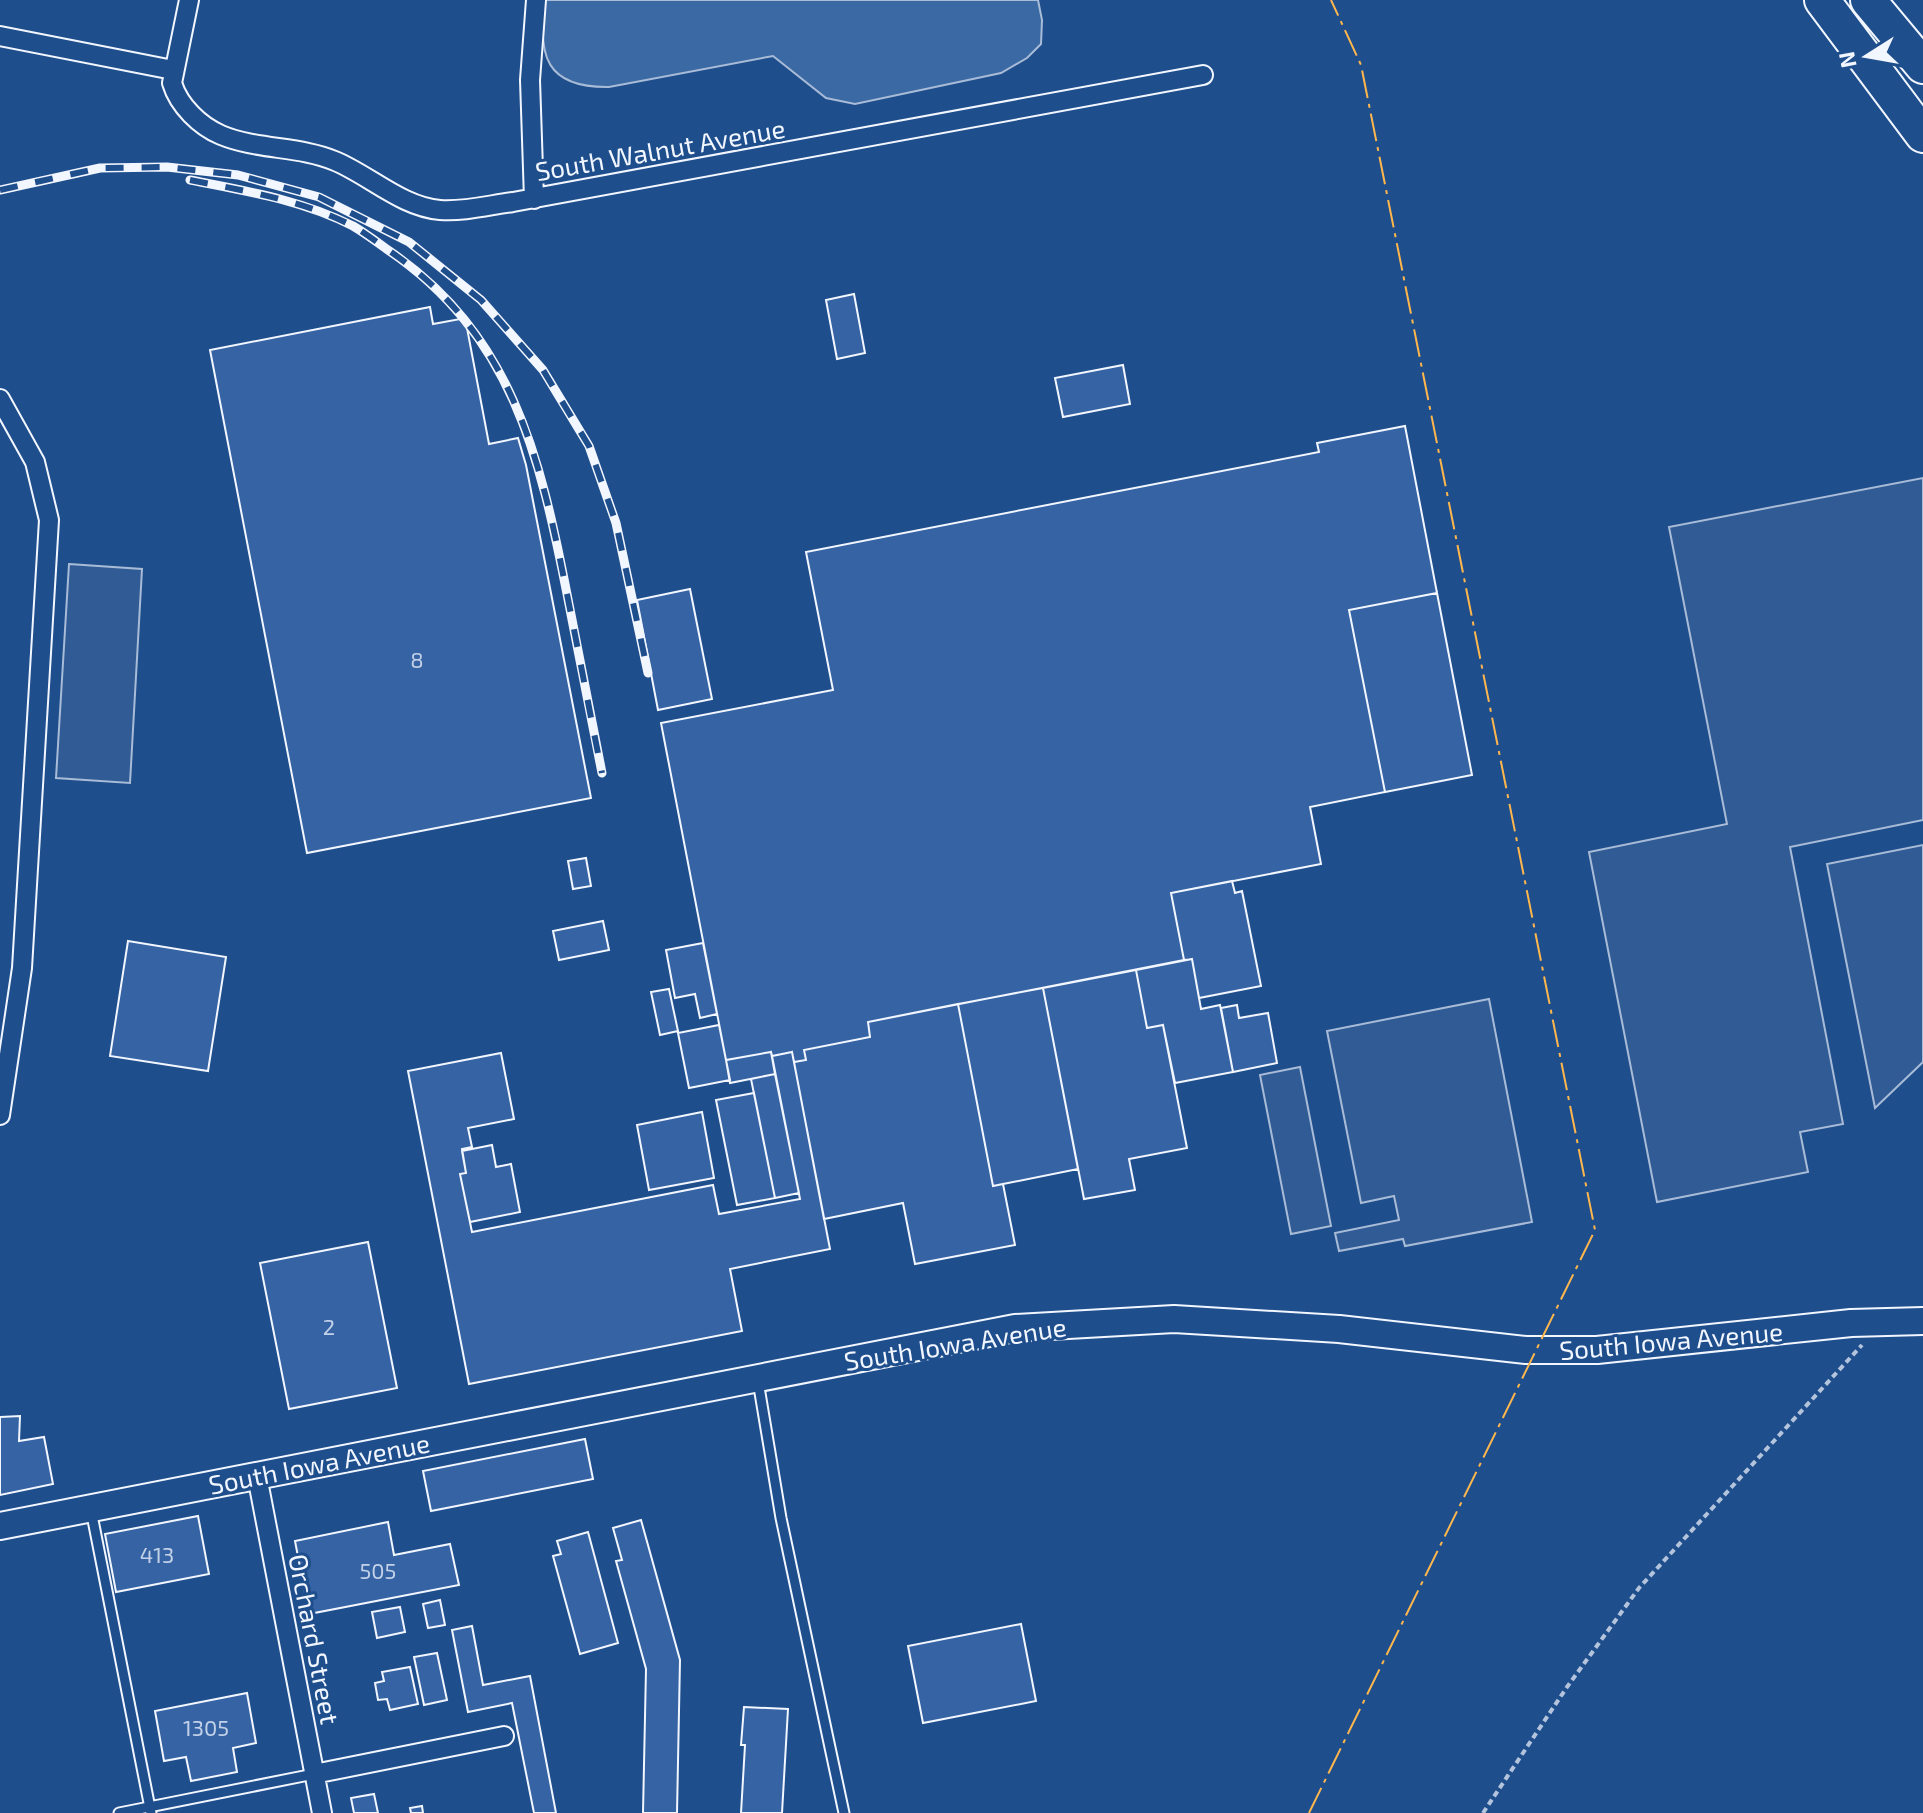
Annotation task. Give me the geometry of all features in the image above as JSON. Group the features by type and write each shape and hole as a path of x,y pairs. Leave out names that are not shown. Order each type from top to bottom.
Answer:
{"highway":[{"path":"1822,0 1923,135"},
{"path":"1868,0 1923,66"}],"main road":[{"name":"South Iowa Avenue","path":"0,1526 1015,1328 1174,1319 1339,1329 1526,1350 1597,1350 1851,1323 1923,1321"}],"street":[{"path":"0,36 173,70 189,0"},
{"path":"534,199 530,80 536,0"},
{"name":"South Walnut Avenue","path":"173,70 172,83 183,106 221,135 333,160 413,203 441,210 534,199 1203,75"},
{"path":"0,399 35,462 49,520 22,968 0,1115"},
{"name":"Orchard Street","path":"257,1476 322,1813"},
{"path":"314,1774 504,1736"}],"lane":[{"path":"757,1378 781,1518 844,1813"},
{"path":"90,1508 150,1810"},
{"path":"119,1813 150,1810 314,1774"}],"path":[{"path":"1483,1813 1567,1687 1639,1588 1882,1323"}],"shaded area":[{"path":"545,0 1038,0 1042,20 1041,44 1027,58 1001,73 855,104 826,98 773,56 609,87 588,86 571,82 550,65 543,37"},
{"path":"1923,478 1923,820 1790,847 1843,1124 1800,1132 1808,1172 1657,1202 1589,852 1727,824 1669,527"},
{"path":"69,564 142,569 130,783 56,778"},
{"path":"1923,845 1923,1062 1875,1108 1827,864"},
{"path":"1489,999 1532,1222 1405,1246 1403,1239 1339,1251 1335,1233 1399,1220 1394,1196 1361,1203 1327,1031"},
{"path":"1300,1067 1331,1226 1291,1234 1260,1075"}],"building":[{"path":"854,294 865,353 837,359 826,300"},
{"path":"430,307 433,324 460,319 467,328 489,444 518,438 526,465 591,798 307,853 210,350"},
{"path":"1123,365 1130,404 1063,417 1055,378"},
{"path":"1405,426 1437,593 1349,610 1385,792 1310,807 1321,864 1171,893 1184,960 868,1022 870,1037 804,1050 806,1060 794,1062 792,1052 772,1056 771,1052 726,1060 661,723 833,690 806,552 1319,452 1317,443"},
{"path":"690,589 712,699 658,710 637,600"},
{"path":"1437,593 1472,775 1385,792 1349,610"},
{"path":"586,858 591,886 573,889 568,861"},
{"path":"1232,881 1235,893 1242,891 1261,986 1199,998 1192,959 1184,960 1171,893"},
{"path":"603,921 609,950 559,960 553,931"},
{"path":"128,941 226,957 208,1071 110,1056"},
{"path":"703,943 717,1014 700,1018 695,994 675,998 666,950"},
{"path":"1192,959 1201,1009 1220,1005 1233,1072 1175,1083 1163,1025 1147,1028 1136,970"},
{"path":"1136,970 1147,1028 1163,1025 1187,1148 1129,1159 1135,1190 1084,1199 1043,988"},
{"path":"1043,988 1078,1169 993,1186 958,1004"},
{"path":"669,989 678,1031 660,1035 651,992"},
{"path":"958,1004 993,1186 1003,1184 1015,1245 915,1264 903,1203 824,1219 794,1062 806,1060 804,1050 870,1037 868,1022"},
{"path":"1237,1005 1239,1018 1268,1013 1277,1063 1233,1072 1221,1008"},
{"path":"719,1025 730,1080 689,1088 678,1033"},
{"path":"771,1052 775,1074 730,1083 726,1060"},
{"path":"792,1052 830,1249 730,1269 742,1331 469,1384 408,1071 501,1053 514,1119 468,1128 472,1147 462,1149 466,1173 460,1174 472,1232 713,1185 719,1214 800,1199 772,1056"},
{"path":"775,1074 799,1193 775,1198 751,1079"},
{"path":"754,1093 775,1198 737,1205 716,1100"},
{"path":"702,1112 714,1178 649,1190 637,1125"},
{"path":"492,1145 496,1167 511,1164 520,1212 470,1222 460,1174 466,1173 462,1151"},
{"path":"368,1242 397,1388 289,1409 260,1263"},
{"path":"20,1416 19,1441 44,1437 53,1484 0,1495 0,1417"},
{"path":"585,1439 593,1479 431,1511 423,1471"},
{"path":"198,1516 209,1574 116,1592 105,1534"},
{"path":"641,1520 680,1660 677,1813 643,1813 646,1669 616,1561 622,1560 613,1528"},
{"path":"388,1522 394,1555 450,1544 459,1585 309,1614 295,1541"},
{"path":"588,1532 618,1643 580,1654 553,1556 561,1554 557,1541"},
{"path":"440,1600 445,1625 428,1628 423,1604"},
{"path":"400,1607 405,1632 377,1638 372,1612"},
{"path":"1021,1624 1036,1701 923,1723 908,1646"},
{"path":"472,1626 483,1685 530,1676 556,1813 534,1813 512,1703 468,1712 452,1630"},
{"path":"437,1653 447,1700 424,1705 414,1657"},
{"path":"410,1667 418,1704 390,1710 387,1699 378,1700 375,1683 384,1681 382,1672"},
{"path":"247,1693 256,1743 233,1748 237,1772 191,1781 186,1757 164,1761 155,1711"},
{"path":"744,1707 788,1709 782,1813 741,1813"},
{"path":"374,1794 378,1813 354,1813 351,1798"},
{"path":"422,1806 423,1813 411,1813 410,1808"}],"railway":[{"path":"0,190 100,168 167,167 238,175 319,197 409,242 481,300 543,370 589,446 616,523 648,673"},
{"path":"190,180 294,203 353,226 430,283 464,320 492,359 514,402 545,494 602,773"}],"power":[{"path":"1309,1813 1595,1230 1361,65 1331,0"}]}
